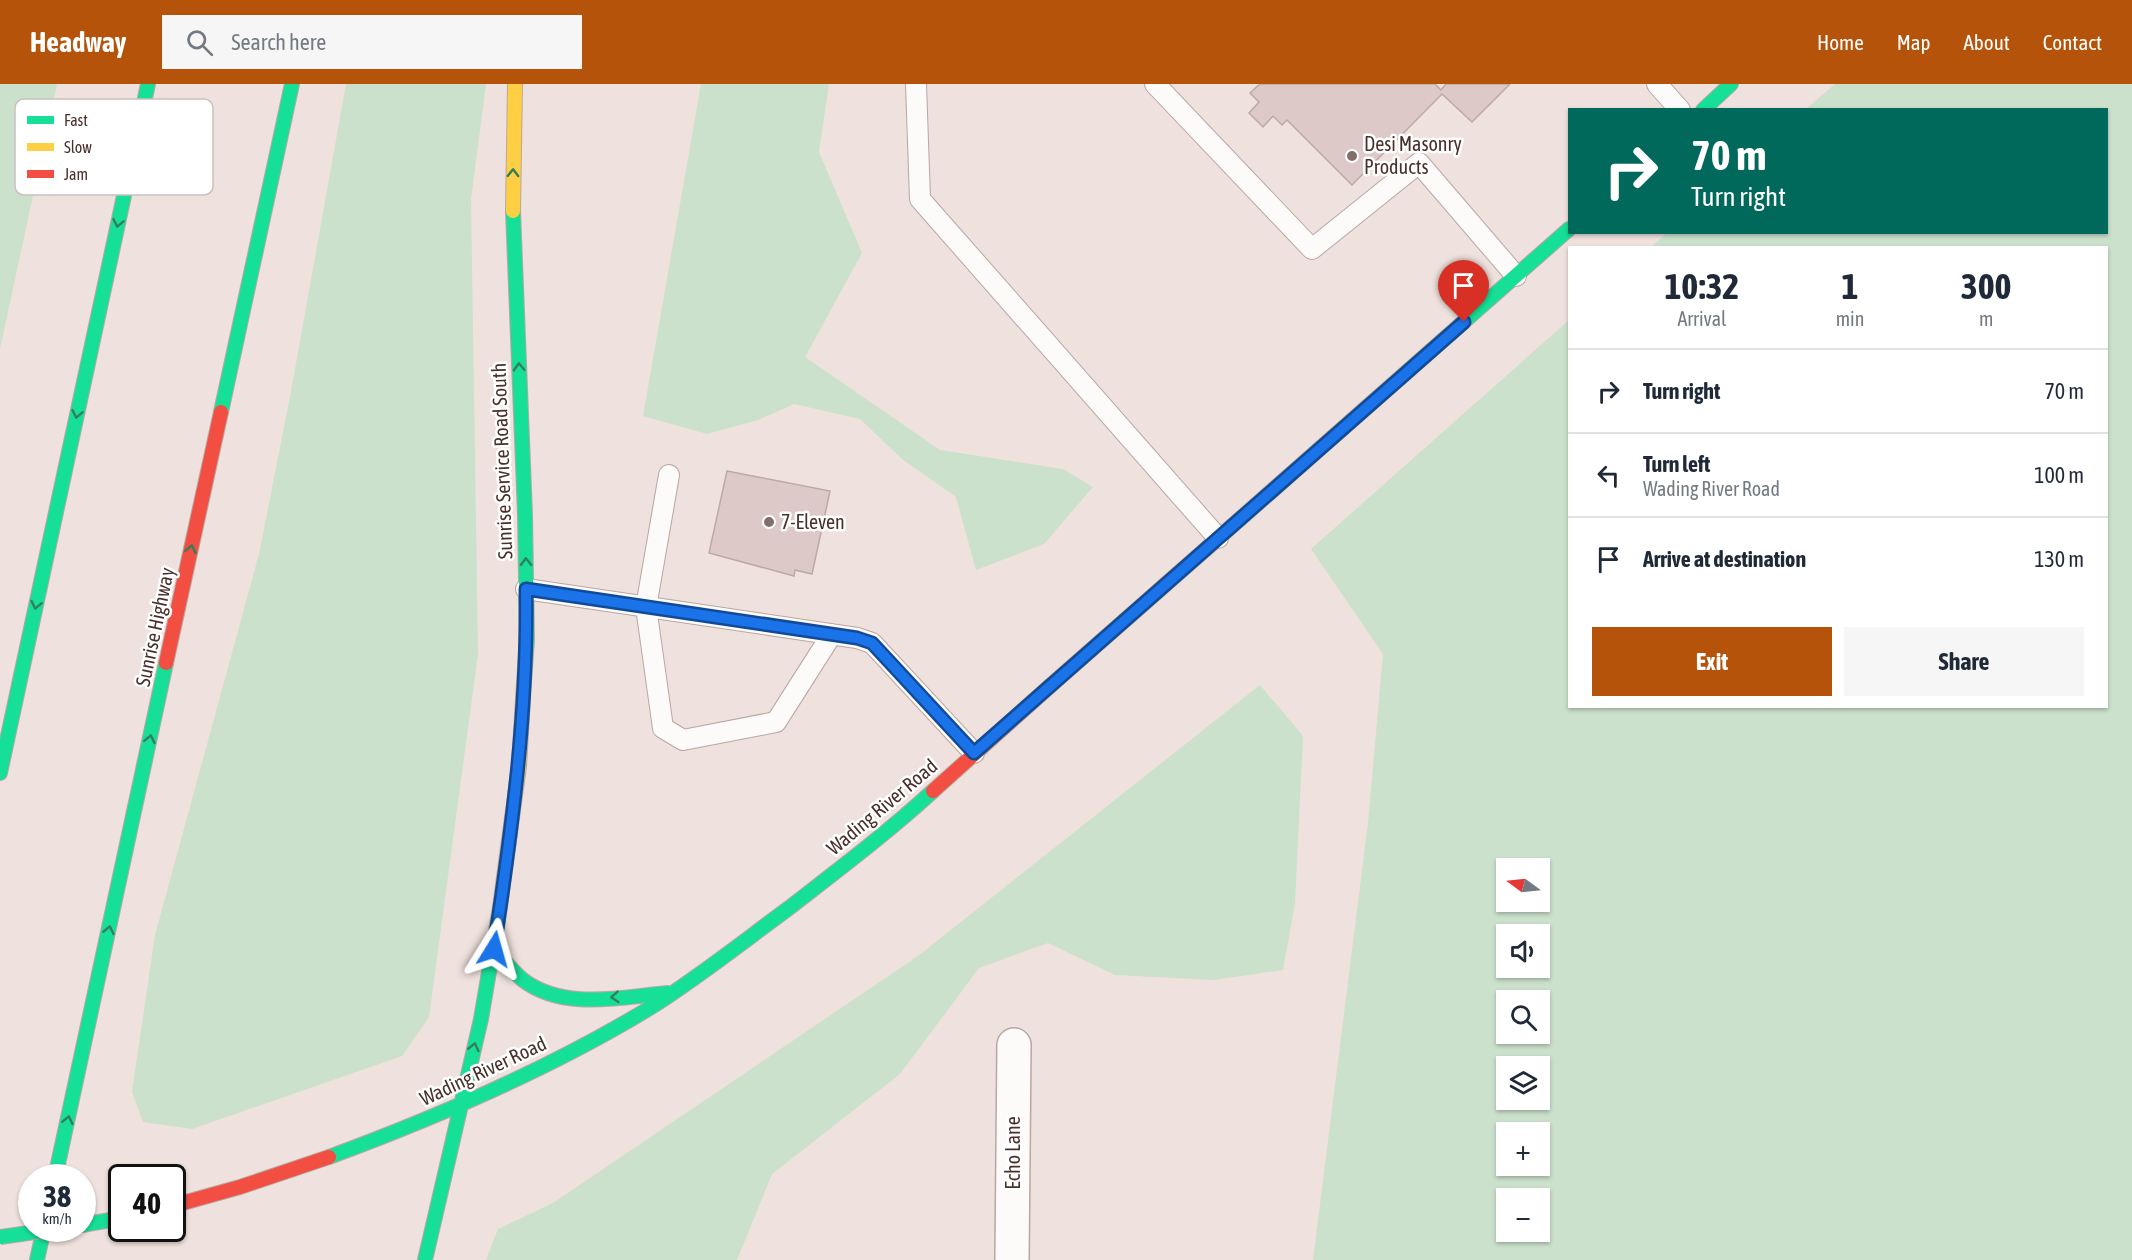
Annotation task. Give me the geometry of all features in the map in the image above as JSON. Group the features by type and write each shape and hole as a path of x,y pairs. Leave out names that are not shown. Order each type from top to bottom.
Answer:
{"main road":[{"path":"145,99 148,84"},
{"name":"Sunrise Highway","path":"58,1164 292,84"},
{"name":"Sunrise Service Road South","path":"425,1260 481,1019 494,949 519,766 527,640 525,515 512,184 515,84"},
{"path":"1705,108 1731,84"},
{"path":"0,773 124,195"},
{"name":"Wading River Road","path":"186,1203 319,1161 461,1104 550,1062 630,1019 673,992 772,921 858,855 932,793 974,753 1568,230"},
{"path":"494,949 523,980 550,995 584,999 673,992"},
{"path":"0,1237 18,1234"},
{"path":"37,1260 41,1242"}],"street":[{"name":"Echo Lane","path":"1012,1260 1014,1045"}],"lane":[{"path":"916,84 920,199 1218,538"},
{"path":"1155,84 1312,249 1419,163 1516,276"},
{"path":"1657,84 1678,108"},
{"path":"669,476 646,607 663,728 683,740 776,722 832,634"},
{"path":"526,589 832,634 872,643 974,753"}],"green space":[{"path":"0,84 57,84 54,99 15,99 15,195 33,195 0,349"},
{"path":"346,84 486,84 471,199 478,654 429,1017 402,1056 192,1129 143,1122 132,1092 155,935 259,554 290,397"},
{"path":"701,84 829,84 819,152 862,253 805,357 940,450 1063,469 1093,487 1044,544 976,570 956,497 902,459 860,419 794,404 758,420 707,434 643,416"},
{"path":"1835,84 2132,84 2132,1260 1313,1260 1368,823 1383,654 1311,549 1568,321 1568,708 2108,708 2108,246 1652,246 1666,234 2108,234 2108,108 1807,108"},
{"path":"1260,685 1303,736 1295,903 1283,970 1214,980 1115,975 1048,943 979,968 900,1074 772,1174 737,1260 486,1260 498,1229 553,1203 918,956"}],"building":[{"name":"Desi Masonry Products","path":"1260,84 1435,84 1441,90 1446,84 1510,84 1472,122 1442,94 1352,185 1287,120 1282,125 1273,116 1263,127 1249,113 1259,102 1250,93"},
{"name":"7-Eleven","path":"727,471 830,491 812,574 795,570 794,576 709,553"}],"traffic: fast":[{"path":"145,99 148,84"},
{"path":"221,412 292,84"},
{"path":"1705,108 1731,84"},
{"path":"0,773 124,195"},
{"path":"513,211 525,515 527,640 524,682"},
{"path":"1215,541 1568,230"},
{"path":"58,1164 166,663"},
{"path":"329,1157 454,1108 495,1089 615,1029 653,1006 705,971 789,908 933,791"},
{"path":"425,1260 481,1019 500,907"},
{"path":"494,949 523,980 539,990 556,996 593,1000 668,993"},
{"path":"96,1223 108,1220"},
{"path":"0,1237 18,1234"},
{"path":"37,1260 41,1242"}],"traffic: slow":[{"path":"513,211 515,84"},
{"path":"1050,686 1215,541"},
{"path":"500,907 519,766 524,682"}],"traffic: jam":[{"path":"166,663 221,412"},
{"path":"933,791 1050,686"},
{"path":"186,1202 240,1187 329,1157"}],"place":[{"name":"Desi Masonry Products","path":"1352,156"},
{"name":"7-Eleven","path":"769,522"}],"route":[{"path":"494,949 519,766 527,640 526,589 857,638 872,643 974,753 1464,322"}]}
